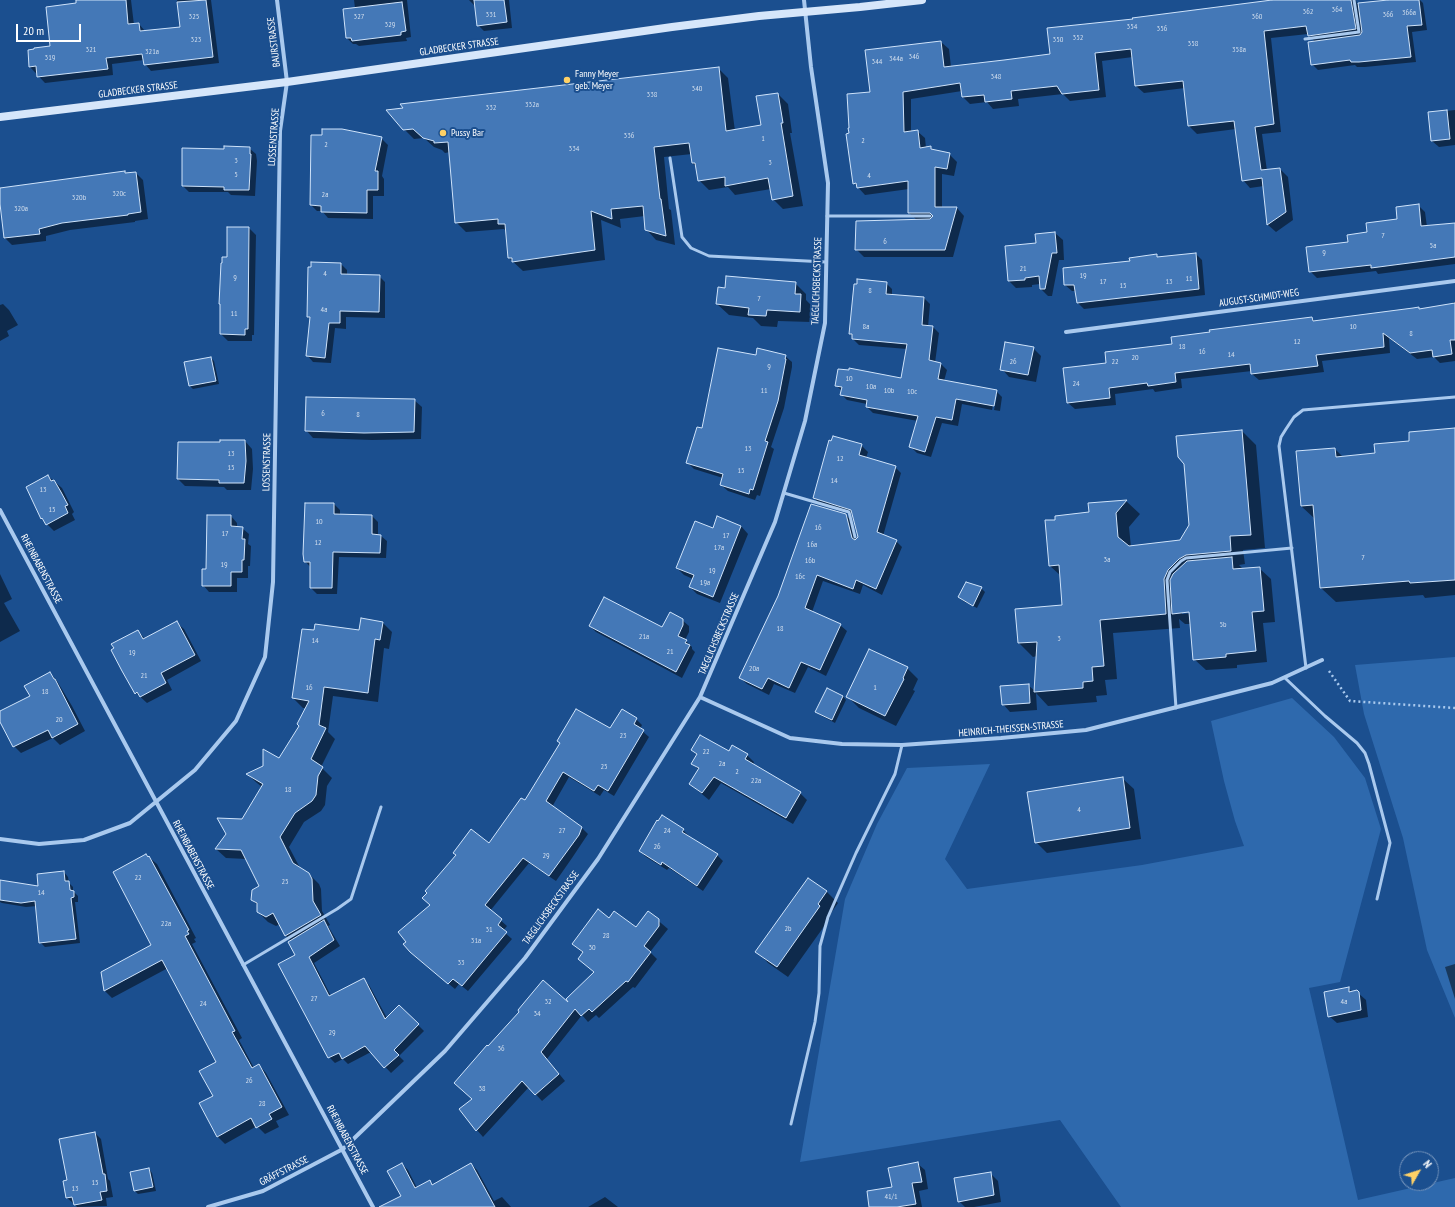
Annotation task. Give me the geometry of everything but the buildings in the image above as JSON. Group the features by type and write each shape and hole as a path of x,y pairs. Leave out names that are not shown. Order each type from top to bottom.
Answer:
{"main road":[{"name":"GLADBECKER STRASSE","path":"0,117 287,82 672,27 805,11 922,0"}],"street":[{"name":"BAURSTRASSE","path":"277,0 287,82"},
{"name":"TAEGLICHSBECKSTRASSE","path":"343,1149 445,1051 525,958 598,859 700,697 775,522 805,421 825,323 828,182 811,66 804,0"},
{"name":"LOSSENSTRASSE","path":"0,839 39,844 84,840 130,823 195,770 236,721 265,657 273,582 280,131 287,82"},
{"name":"AUGUST-SCHMIDT-WEG","path":"1066,332 1455,280"},
{"name":"RHEINBABENSTRASSE","path":"0,510 373,1207"},
{"name":"HEINRICH-THEISSEN-STRASSE","path":"700,697 790,738 842,744 902,745 1086,730 1272,683 1322,660"},
{"name":"GRÄFFSTRASSE","path":"208,1207 263,1191 343,1149"}],"lane":[{"path":"1305,39 1359,32 1354,0"},
{"path":"670,158 682,238 691,248 709,256 826,262"},
{"path":"827,216 930,216"},
{"path":"1306,668 1279,446 1281,437 1294,416 1303,410 1455,397"},
{"path":"784,493 849,512 855,537"},
{"path":"1176,708 1167,580 1170,572 1186,558 1292,548"},
{"path":"1285,678 1325,716 1357,743 1365,753 1390,843 1377,899"},
{"path":"791,1124 815,1022 819,992 820,946 828,917 856,853 895,774 902,745"},
{"path":"244,965 351,899 381,808"}],"path":[{"path":"1322,660 1350,701 1455,708"}],"shaded area":[{"path":"1455,657 1455,1018 1427,950 1403,838 1364,714 1355,665"},
{"path":"1292,698 1334,737 1365,778 1381,829 1340,982 1309,988 1358,1200 1399,1191 1439,1191 1439,1182 1455,1178 1455,1207 1121,1207 1060,1120 800,1162 845,899 877,824 907,768 990,764 945,859 967,889 1142,865 1244,846 1235,821 1224,781 1211,721"}],"place":[{"name":"Fanny Meyer geb. Meyer","path":"567,80"},
{"name":"Pussy Bar","path":"443,133"}]}
